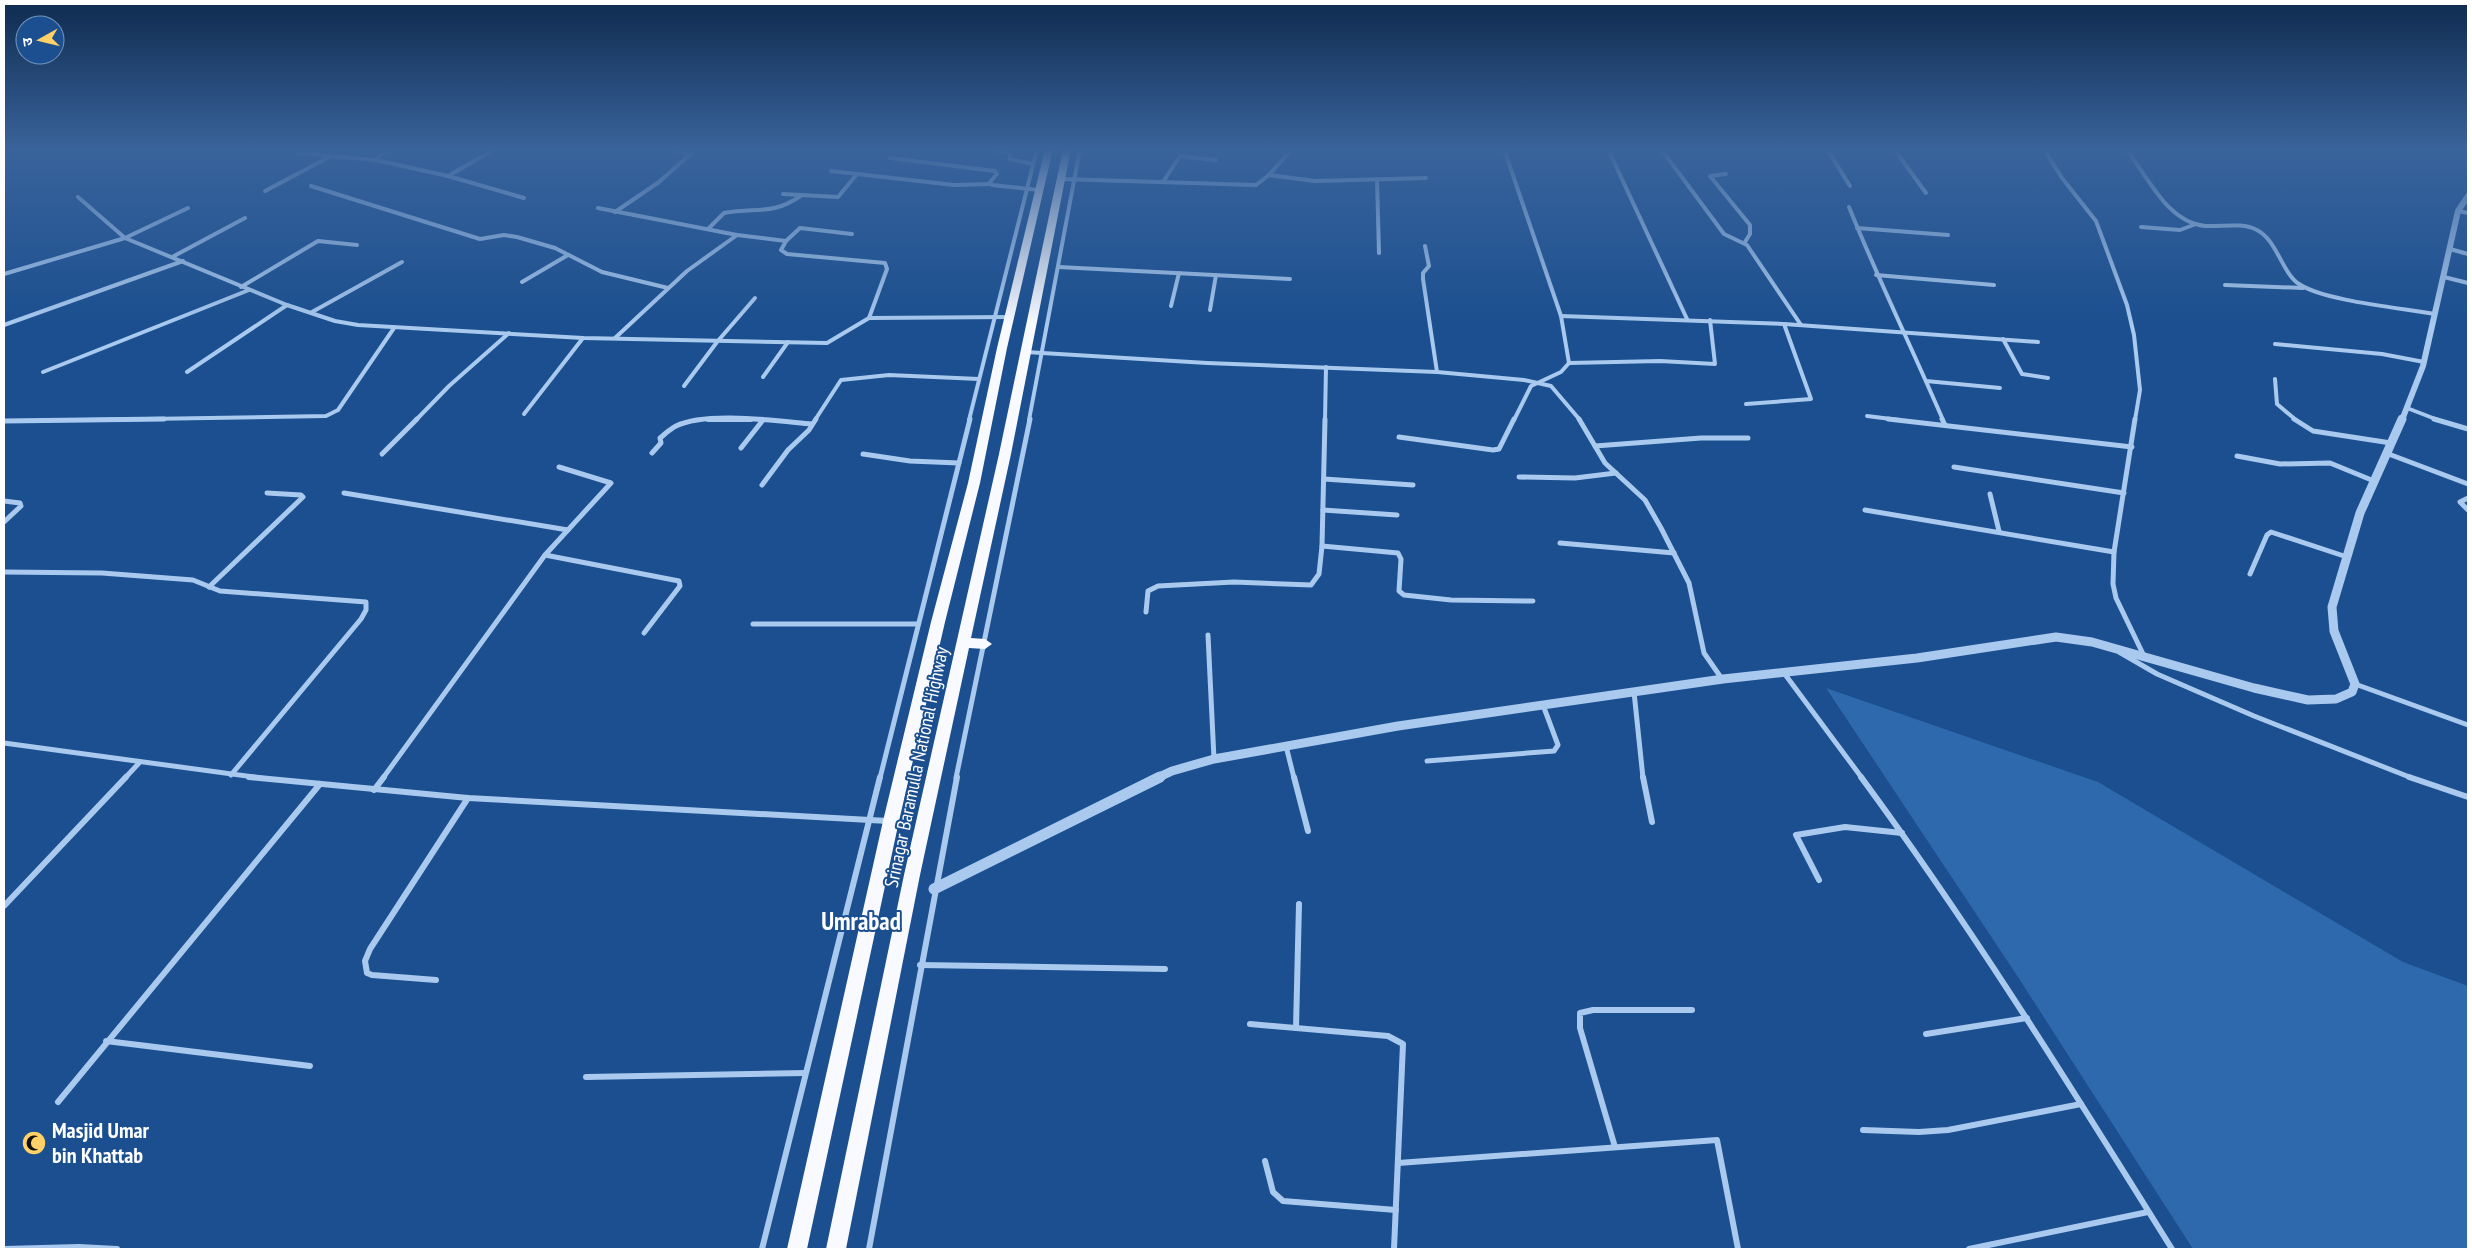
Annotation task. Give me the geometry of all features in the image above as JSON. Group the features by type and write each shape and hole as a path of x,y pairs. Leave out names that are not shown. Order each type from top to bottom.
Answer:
{"highway":[{"path":"797,1249 891,821 938,622 974,483 1002,317 1034,207"},
{"name":"Srinagar Baramulla National Highway","path":"836,1249 912,876 1056,207"},
{"path":"963,643 985,644"}],"street":[{"path":"89,207 125,238 174,256 248,290 287,305 345,323 394,328 583,338 717,342 830,342 869,318 1002,317"},
{"path":"379,207 480,239 510,236 555,248 602,272 668,288"},
{"path":"615,212 622,207"},
{"path":"708,229 724,213 776,210 782,207"},
{"path":"762,1249 979,379 1002,317 1023,207"},
{"path":"869,1249 934,890 985,644 1070,207"},
{"path":"1378,207 1379,253"},
{"path":"1399,437 1493,450 1499,449 1531,386 1536,382 1562,372 1568,363 1560,316 1524,207"},
{"path":"1635,207 1687,318"},
{"path":"1704,207 1724,234 1745,242 1801,325"},
{"path":"1735,207 1750,226 1750,234 1745,242"},
{"path":"1849,207 1876,275 1905,331 1945,425"},
{"path":"2085,207 2096,221 2127,305 2134,335 2140,390 2114,552 2116,598 2144,657"},
{"path":"2172,207 2184,219 2196,224 2250,229 2260,232 2297,283 2304,288 2317,293 2435,314"},
{"path":"934,890 1035,837 1172,771 1214,759 1398,726 1723,679 1917,658 2048,637 2077,638 2254,688 2308,700 2336,699 2352,692 2355,684 2331,620 2336,593 2360,513 2407,408 2424,362 2460,207"},
{"path":"4,274 125,238 188,208"},
{"path":"598,208 737,235 786,241"},
{"path":"2458,211 2468,213"},
{"path":"174,256 245,218"},
{"path":"2141,226 2177,230 2196,224"},
{"path":"852,234 802,228 796,230 781,250 787,254 885,263 887,269 869,318"},
{"path":"1857,228 1948,235"},
{"path":"615,338 668,288 737,235"},
{"path":"241,287 318,241 356,245"},
{"path":"1425,246 1429,266 1423,273 1423,279 1437,372"},
{"path":"2450,249 2468,254"},
{"path":"522,282 568,255"},
{"path":"4,324 183,261"},
{"path":"312,312 402,262"},
{"path":"1059,267 1290,279"},
{"path":"1172,306 1179,273"},
{"path":"1210,310 1216,275"},
{"path":"1876,275 1994,285"},
{"path":"2444,277 2468,283"},
{"path":"2225,285 2304,288"},
{"path":"43,372 248,290"},
{"path":"684,386 717,342 755,298"},
{"path":"187,372 287,305"},
{"path":"1560,316 1687,318 1905,331 2038,342"},
{"path":"1568,363 1660,361 1714,364 1716,361 1710,320"},
{"path":"1746,404 1806,402 1811,399 1784,324"},
{"path":"4,422 326,416 338,410 394,328"},
{"path":"382,454 449,386 510,333"},
{"path":"524,414 583,338"},
{"path":"2003,339 2022,374 2048,378"},
{"path":"763,377 788,342"},
{"path":"2275,344 2382,354 2424,362"},
{"path":"1026,352 1437,372 1536,382 1551,386 1566,400 1588,431 1605,463 1645,500 1689,583 1700,642 1704,653 1723,679"},
{"path":"1146,612 1148,591 1158,586 1234,582 1296,586 1310,585 1319,574 1322,546 1326,367"},
{"path":"762,485 788,450 812,424 836,385 842,380 889,375 979,379"},
{"path":"2276,379 2275,398 2277,404 2306,428 2319,432 2391,443"},
{"path":"1926,381 2000,388"},
{"path":"2407,408 2468,429"},
{"path":"1867,416 2132,447"},
{"path":"652,452 661,443 660,438 677,426 703,421 762,420 812,424"},
{"path":"741,448 762,420"},
{"path":"1595,446 1701,438 1748,438"},
{"path":"2386,453 2468,484"},
{"path":"863,454 910,461 959,463"},
{"path":"2236,456 2280,464 2330,463 2374,481"},
{"path":"374,790 545,555 611,483 559,467"},
{"path":"1954,467 2124,493"},
{"path":"1519,477 1589,478 1616,473"},
{"path":"1324,479 1413,485"},
{"path":"208,587 303,497 301,495 267,493"},
{"path":"344,493 568,530"},
{"path":"1990,494 1999,531"},
{"path":"2468,498 2460,502 2468,510"},
{"path":"4,501 20,503 21,506 4,522"},
{"path":"1323,510 1397,515"},
{"path":"1865,510 1999,531 2114,552"},
{"path":"2250,574 2266,535 2271,532 2347,557"},
{"path":"1560,543 1674,553"},
{"path":"1322,546 1398,553 1401,559 1399,591 1404,595 1451,600 1533,601"},
{"path":"545,555 679,581 680,586 644,632"},
{"path":"4,572 111,574 193,580 220,591 360,600 366,602 368,606 361,619 231,775"},
{"path":"754,624 918,624"},
{"path":"1208,635 1214,759"},
{"path":"2112,648 2139,664 2270,724 2404,776 2468,797"},
{"path":"1784,673 1902,833 2027,1018 2172,1249"},
{"path":"2355,684 2468,725"},
{"path":"1634,692 1645,795 1652,822"},
{"path":"1427,760 1554,751 1558,745 1543,705"},
{"path":"4,743 231,775 374,790 468,798 891,821"},
{"path":"1286,746 1308,831"},
{"path":"4,906 140,762"},
{"path":"58,1102 106,1041 320,784"},
{"path":"436,980 372,975 367,973 365,961 370,949 468,798"},
{"path":"1819,880 1796,836 1844,827 1902,833"},
{"path":"1296,1028 1299,904"},
{"path":"920,965 1165,968"},
{"path":"1615,1147 1580,1028 1580,1013 1593,1010 1692,1010"},
{"path":"1926,1034 2027,1018"},
{"path":"1250,1024 1388,1036 1403,1044 1394,1249"},
{"path":"106,1041 310,1066"},
{"path":"586,1077 805,1074"},
{"path":"1863,1130 1919,1132 1948,1130 2081,1104"},
{"path":"1398,1163 1717,1140 1738,1249"},
{"path":"1265,1161 1273,1192 1283,1202 1396,1210"},
{"path":"1969,1249 2148,1212"},
{"path":"4,1249 79,1247 117,1249"}],"shaded area":[{"path":"1826,688 2098,782 2403,962 2468,986 2468,1249 2193,1249 2016,974"}],"place":[{"name":"Masjid Umar bin Khattab","path":"34,1143"}],"district":[{"name":"Umrabad","path":"861,921"}]}
